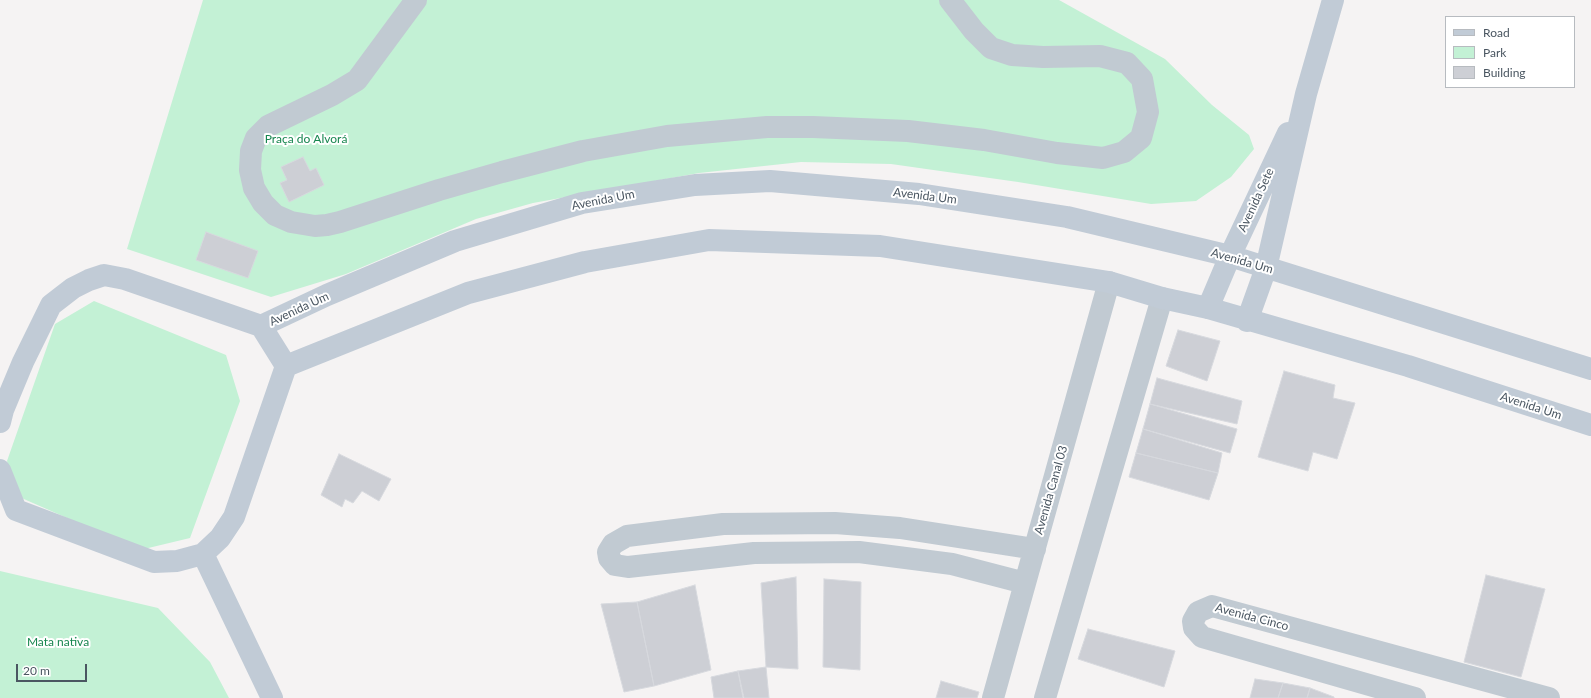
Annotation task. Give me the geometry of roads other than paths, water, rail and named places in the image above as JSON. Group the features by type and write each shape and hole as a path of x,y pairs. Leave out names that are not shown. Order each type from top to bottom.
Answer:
{"street":[{"path":"416,0 357,80 268,126 256,138 251,151 250,170 254,188 263,203 275,215 291,222 315,226 327,225 439,190 576,153 667,136 767,127 813,127 908,132 984,140 1103,158 1124,152 1141,138 1148,112 1147,105 1142,79 1127,63 1100,56 1043,57 1012,55 991,48 974,30 950,0"},
{"name":"Avenida Sete","path":"1247,320 1266,268 1306,94 1333,0"},
{"name":"Avenida Sete","path":"1208,308 1230,256 1306,94"},
{"name":"Avenida Um","path":"261,326 327,295 455,241 582,203 695,185 770,181 919,194 1067,217 1230,256 1591,369"},
{"name":"Avenida Um","path":"286,366 468,293 585,262 709,240 880,246 1109,282 1162,298 1208,308 1408,366 1591,425"},
{"path":"0,422 3,410 23,362 51,305 73,288 104,275 125,279 261,326 286,366 234,517 220,538 203,554 177,561 154,562 8,514 0,470"},
{"name":"Avenida Canal 03","path":"993,698 1109,282"},
{"path":"1046,698 1162,298"},
{"path":"1025,583 952,564 859,552 754,553 628,567 615,565 609,558 608,552 613,544 620,539 627,536 642,534 722,524 828,523 900,528 1034,549"},
{"path":"203,554 272,698"},
{"name":"Avenida Cinco","path":"1415,698 1202,637 1194,628 1193,621 1198,612 1212,606 1515,694 1549,698"}],"park label":[{"name":"Praça do Alvorá","path":"306,139"},
{"name":"Mata nativa","path":"58,642"}]}
